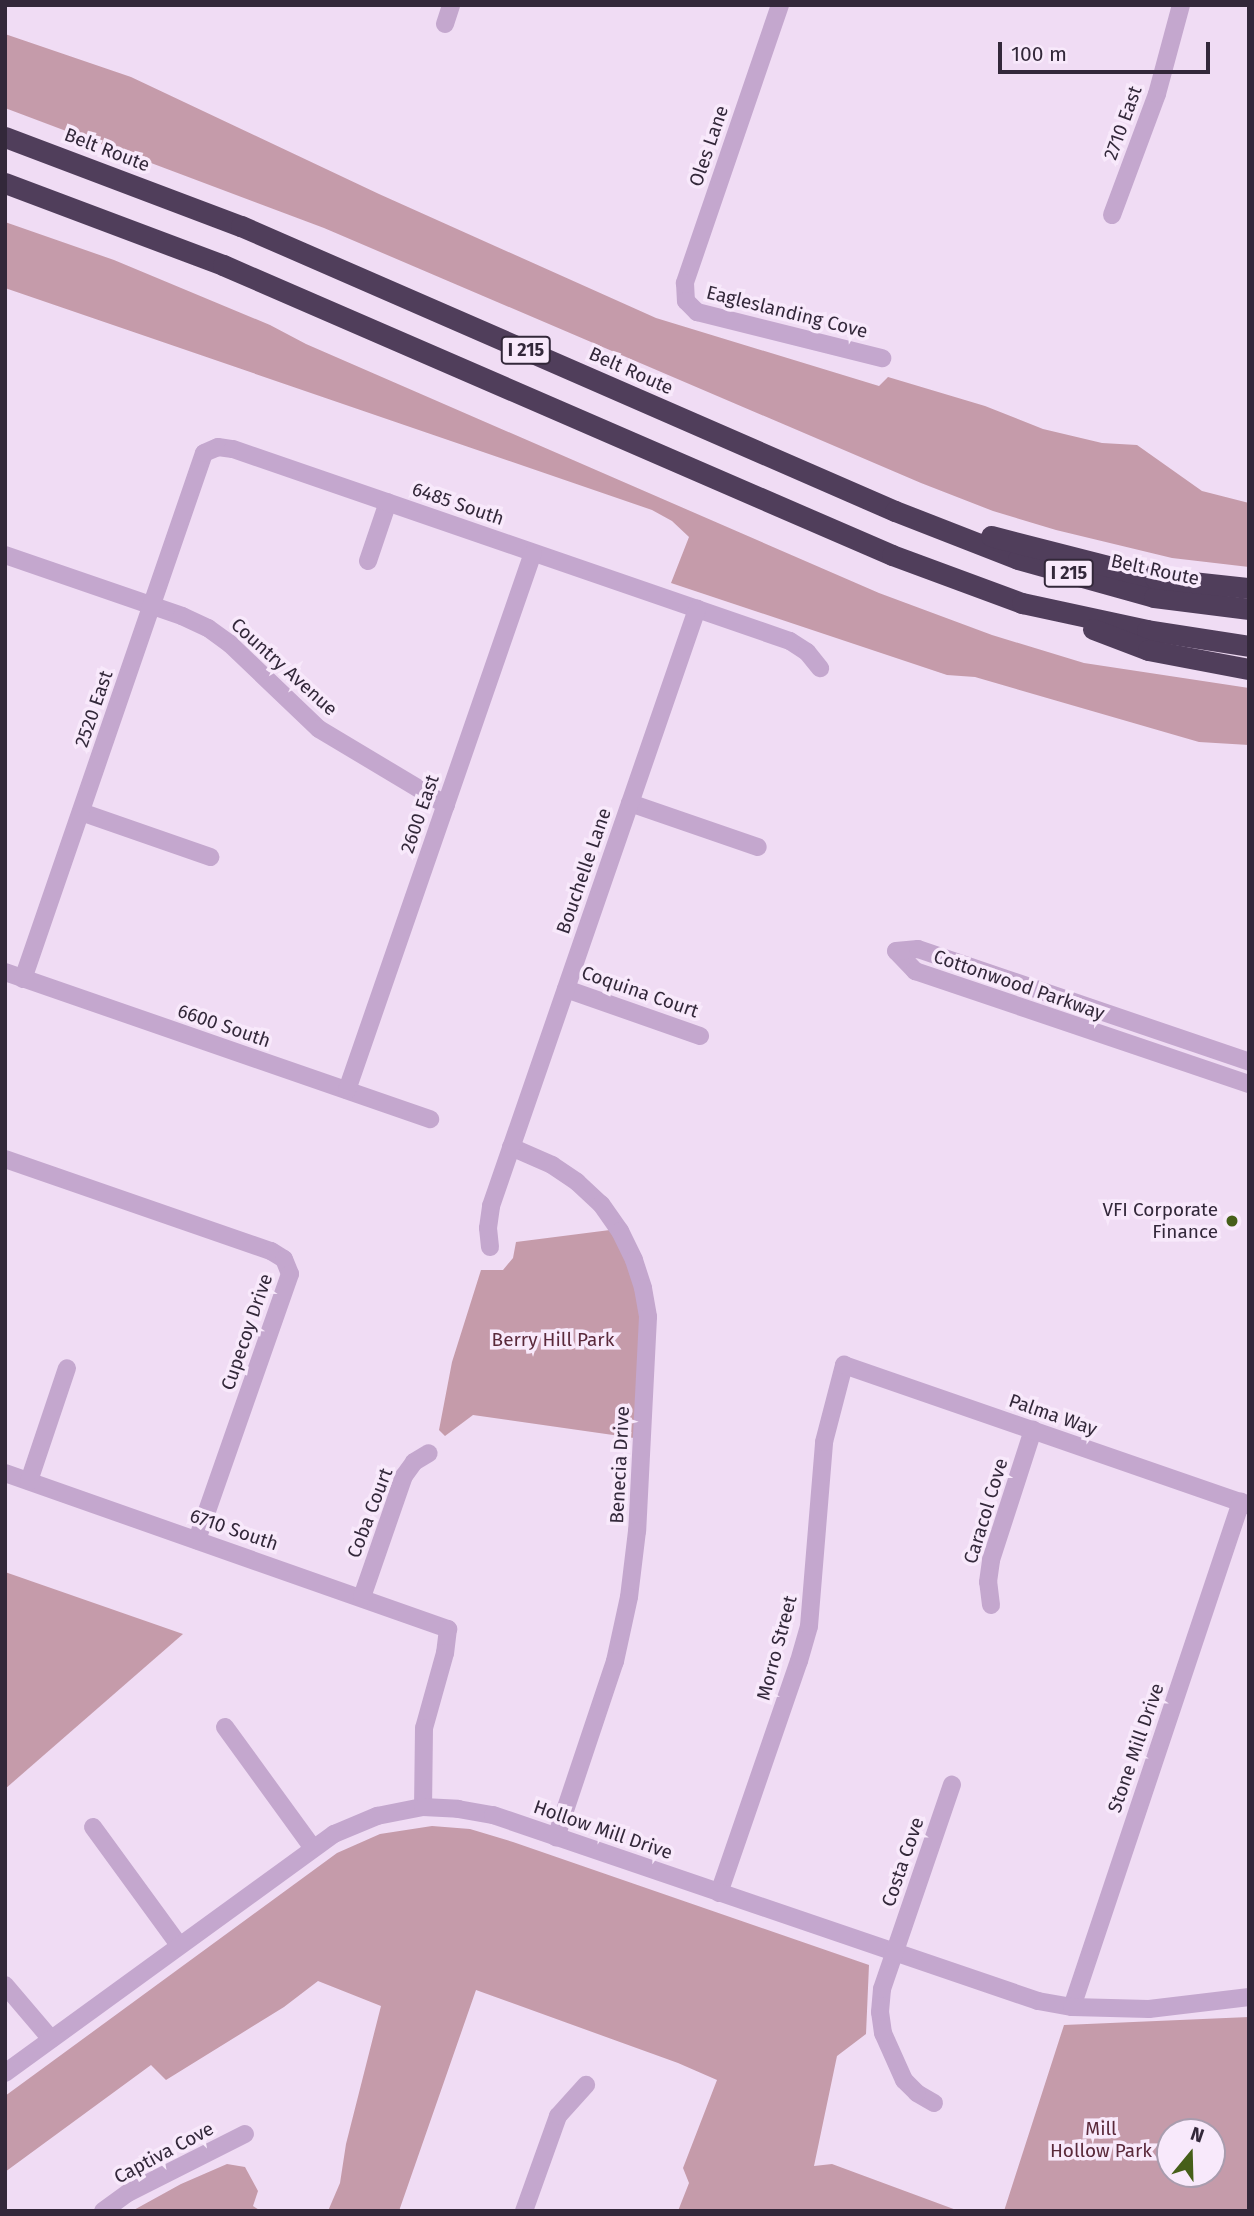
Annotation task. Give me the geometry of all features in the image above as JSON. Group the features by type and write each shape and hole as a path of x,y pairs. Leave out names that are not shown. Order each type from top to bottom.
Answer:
{"highway":[{"name":"Belt Route","path":"5,136 242,226 895,511 1018,559 1154,597 1249,609"},
{"name":"I 215","path":"5,183 223,265 892,555 1022,603 1147,630 1249,646"},
{"path":"895,511 1155,578 1249,589"},
{"path":"1022,603 1148,650 1249,669"}],"street":[{"path":"444,24 452,5"},
{"name":"Oles Lane","path":"686,301 685,283 780,5"},
{"name":"2710 East","path":"1112,215 1157,94 1181,5"},
{"name":"Eagleslanding Cove","path":"686,301 697,312 882,358"},
{"name":"6485 South","path":"204,453 218,447 233,449 790,641 807,652 820,668"},
{"name":"2520 East","path":"23,979 204,453"},
{"path":"368,561 387,502"},
{"name":"2600 East","path":"347,1090 533,552"},
{"name":"Country Avenue","path":"5,555 208,628 230,643 319,729 446,805"},
{"name":"Bouchelle Lane","path":"490,1247 491,1206 697,609"},
{"path":"630,803 758,847"},
{"path":"81,811 210,857"},
{"name":"Cottonwood Parkway","path":"1249,1062 918,949 896,951 915,971 1249,1084"},
{"name":"6600 South","path":"5,972 430,1119"},
{"name":"Coquina Court","path":"566,989 700,1036"},
{"name":"Benecia Drive","path":"511,1147 552,1166 577,1182 601,1204 620,1231 634,1260 648,1317 637,1531 629,1597 615,1661 556,1837"},
{"name":"Cupecoy Drive","path":"5,1159 271,1251 284,1259 290,1274 197,1540"},
{"name":"Palma Way","path":"844,1365 1245,1503"},
{"name":"Morro Street","path":"719,1893 800,1661 809,1626 824,1442 844,1365"},
{"path":"29,1482 67,1368"},
{"name":"Caracol Cove","path":"991,1605 988,1582 991,1560 1033,1430"},
{"name":"Coba Court","path":"362,1597 404,1476 414,1462 429,1452"},
{"name":"6710 South","path":"5,1473 448,1629 445,1653 424,1728 423,1807"},
{"name":"Stone Mill Drive","path":"1072,2007 1245,1503"},
{"path":"225,1727 313,1848"},
{"name":"Costa Cove","path":"934,2103 916,2093 904,2080 883,2033 880,2012 882,1989 952,1785"},
{"name":"Hollow Mill Drive","path":"5,2073 313,1848 366,1819 423,1807 493,1815 999,1990 1072,2007 1149,2009 1249,1997"},
{"path":"93,1828 179,1945"},
{"path":"5,1985 51,2039"},
{"path":"524,2211 558,2116 586,2085"},
{"name":"Captiva Cove","path":"103,2211 128,2193 245,2134"}],"green space":[{"path":"5,34 131,77 379,194 656,318 879,386 888,377 985,406 1043,429 1102,443 1137,445 1202,491 1249,503 1249,567 1172,558 1056,530 993,511 921,483 324,228 5,108"},
{"path":"5,222 114,260 270,325 306,344 879,593 992,635 1084,663 1249,688 1249,745 1199,742 975,677 947,675 671,583 689,537 672,521 652,510 5,288"},
{"name":"Berry Hill Park","path":"610,1230 632,1273 640,1317 634,1438 473,1415 445,1436 439,1430 452,1362 481,1270 503,1270 513,1258 516,1242"},
{"path":"5,1572 183,1634 5,1789"},
{"path":"432,1826 470,1829 513,1842 869,1965 866,2034 837,2056 814,2166 832,2164 959,2211 678,2211 689,2183 683,2168 717,2080 678,2063 476,1990 399,2211 328,2211 340,2183 346,2144 381,2006 318,1981 284,2007 166,2080 151,2065 5,2172 5,2096 337,1853 380,1834"},
{"name":"Mill Hollow Park","path":"1249,2017 1249,2211 1004,2211 1064,2025"},
{"path":"227,2164 245,2167 258,2191 253,2206 261,2211 132,2211 181,2184"}],"place":[{"name":"VFI Corporate Finance","path":"1232,1221"}]}
